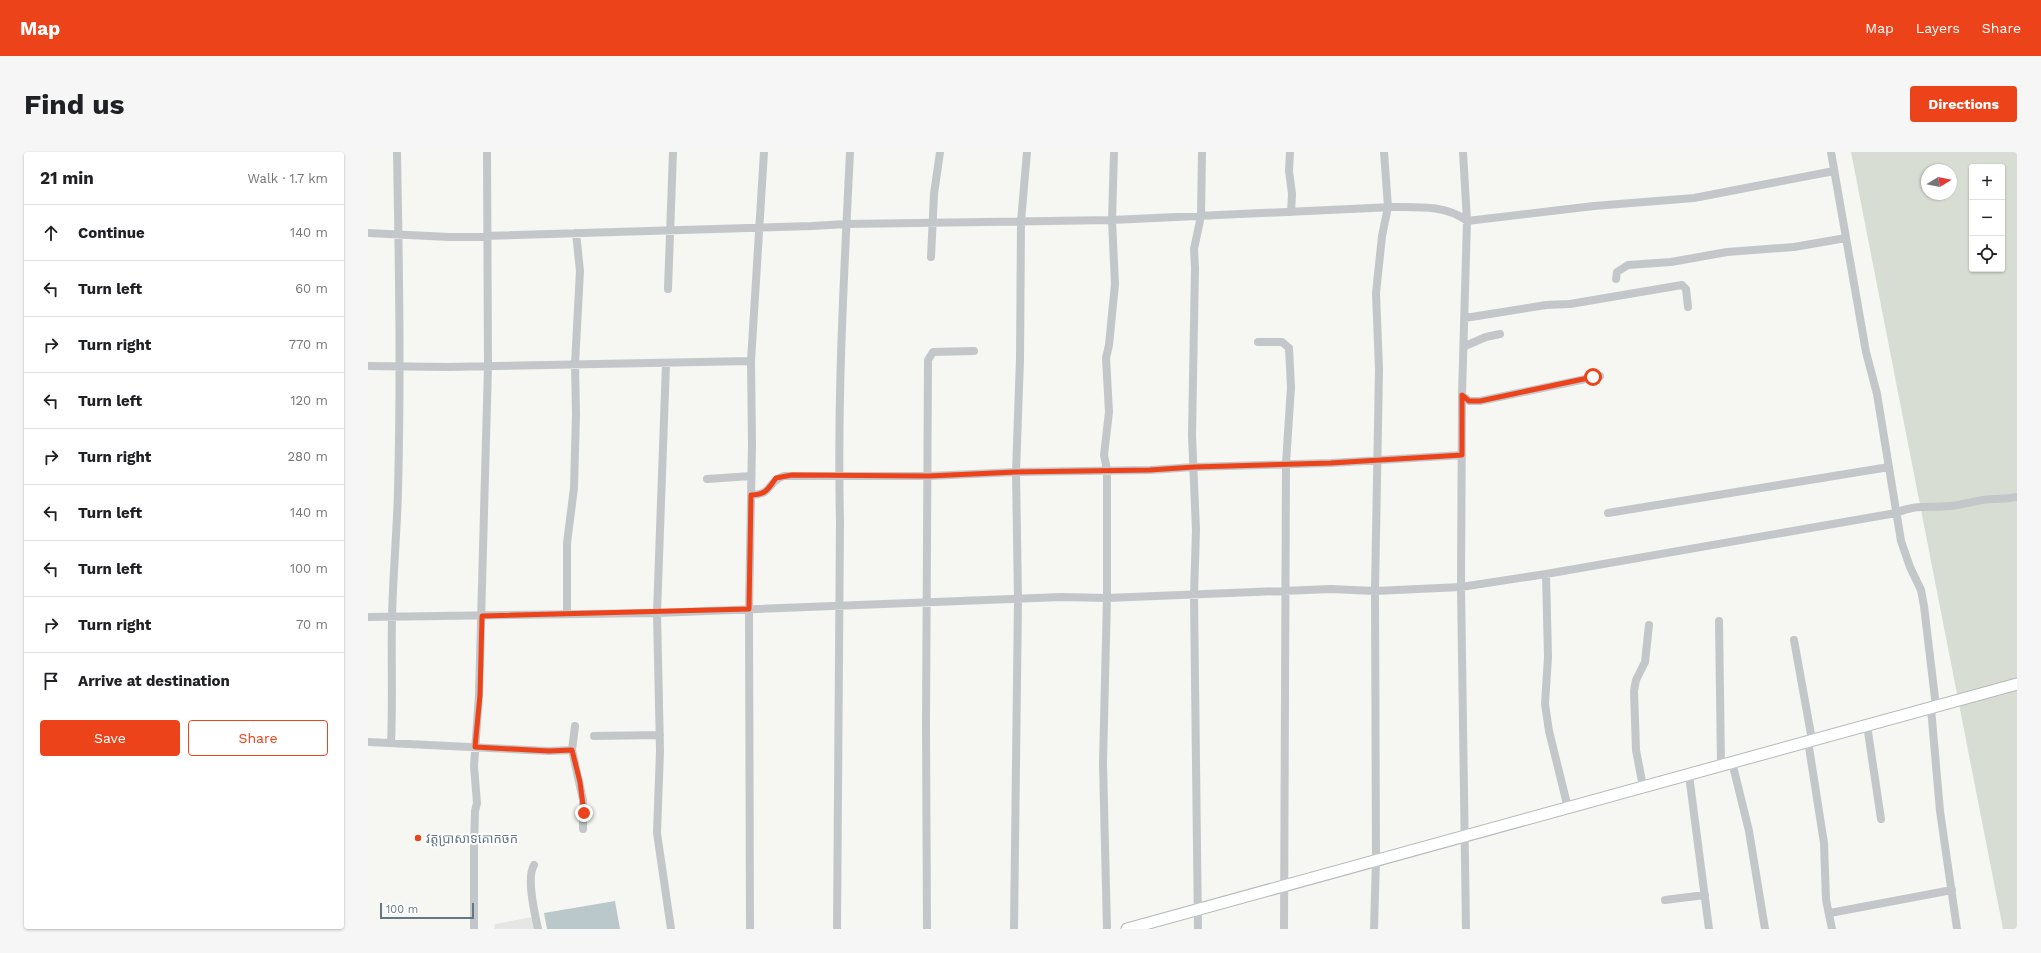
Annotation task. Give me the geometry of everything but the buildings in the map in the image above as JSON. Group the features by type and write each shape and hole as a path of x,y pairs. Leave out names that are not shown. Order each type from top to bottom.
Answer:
{"street":[{"path":"391,743 393,698 392,617 398,492 400,366 397,152"},
{"path":"474,929 474,846 475,811 477,803 474,766 480,695 488,366 487,152"},
{"path":"668,289 673,152"},
{"path":"750,929 749,609 752,476 751,360 764,152"},
{"path":"837,929 839,476 850,152"},
{"path":"931,257 932,223 940,152"},
{"path":"1014,929 1018,599 1016,472 1020,359 1021,222 1027,152"},
{"path":"1107,929 1103,763 1107,598 1107,470 1104,455 1109,412 1106,358 1109,345 1115,284 1112,220 1114,152"},
{"path":"1198,929 1194,595 1196,530 1192,435 1195,268 1194,249 1201,216 1202,152"},
{"path":"1290,152 1289,171 1292,194 1291,212"},
{"path":"1374,929 1376,860 1375,591 1379,369 1376,293 1382,236 1388,207 1384,152"},
{"path":"1463,152 1467,221 1465,346 1462,395 1461,587 1466,929"},
{"path":"1831,152 1866,352 1877,394 1901,541 1921,590 1933,707 1940,811 1957,929"},
{"path":"368,233 399,234 421,237 760,226 1112,220 1388,207 1423,207 1455,214 1467,221 1594,206 1694,198 1834,171"},
{"path":"567,614 567,543 574,488 576,364 580,271 576,233"},
{"path":"1616,280 1617,272 1628,265 1671,262 1727,252 1794,247 1846,238"},
{"path":"1465,318 1546,305 1570,304 1682,285 1686,289 1688,307"},
{"path":"1465,346 1486,337 1500,334"},
{"path":"1258,342 1282,342 1289,348 1291,388 1286,463 1284,929"},
{"path":"927,929 926,725 929,476 928,360 933,352 974,351"},
{"path":"368,366 447,367 576,364 666,364 751,360"},
{"path":"666,364 657,613 660,735 657,833 671,929"},
{"path":"1462,395 1469,401 1480,401 1600,376"},
{"path":"751,495 760,495 767,492 776,478 784,476 929,476 1016,472 1150,470 1286,463 1331,463 1462,455"},
{"path":"1608,513 1889,468"},
{"path":"707,479 752,476"},
{"path":"368,617 657,613 1062,597 1107,598 1331,589 1375,591 1461,587 1546,574 1896,513 1918,506 1955,506 1992,499 2017,497"},
{"path":"1546,574 1548,657 1545,704 1549,731 1568,808"},
{"path":"1719,620 1720,765"},
{"path":"1643,787 1636,750 1634,691 1636,680 1645,662 1649,625"},
{"path":"1794,640 1824,843 1826,864 1824,883 1832,929"},
{"path":"1127,929 2017,684"},
{"path":"1867,725 1881,819"},
{"path":"575,726 572,750 583,800 583,829"},
{"path":"594,736 660,735"},
{"path":"368,742 549,751 572,750"},
{"path":"1732,762 1749,831 1765,929"},
{"path":"1689,775 1709,929"},
{"path":"534,865 531,873 531,883 538,929"},
{"path":"1830,913 1952,890"},
{"path":"1665,900 1705,895"}],"shaded area":[{"path":"1851,152 2017,152 2017,929 2003,929"},
{"path":"615,901 620,929 547,929 544,913"},
{"path":"533,917 536,929 494,929 495,924"}],"place":[{"name":"វត្តប្រាសាទគោកចក","path":"418,838"}],"route":[{"path":"584,813 575,755 572,750 549,751 475,747 480,695 482,616 657,613 749,609 751,495 760,495 767,492 776,478 792,475 815,477 929,476 1016,472 1150,470 1286,463 1331,463 1462,455 1462,395 1469,401 1474,402 1593,377"}]}
